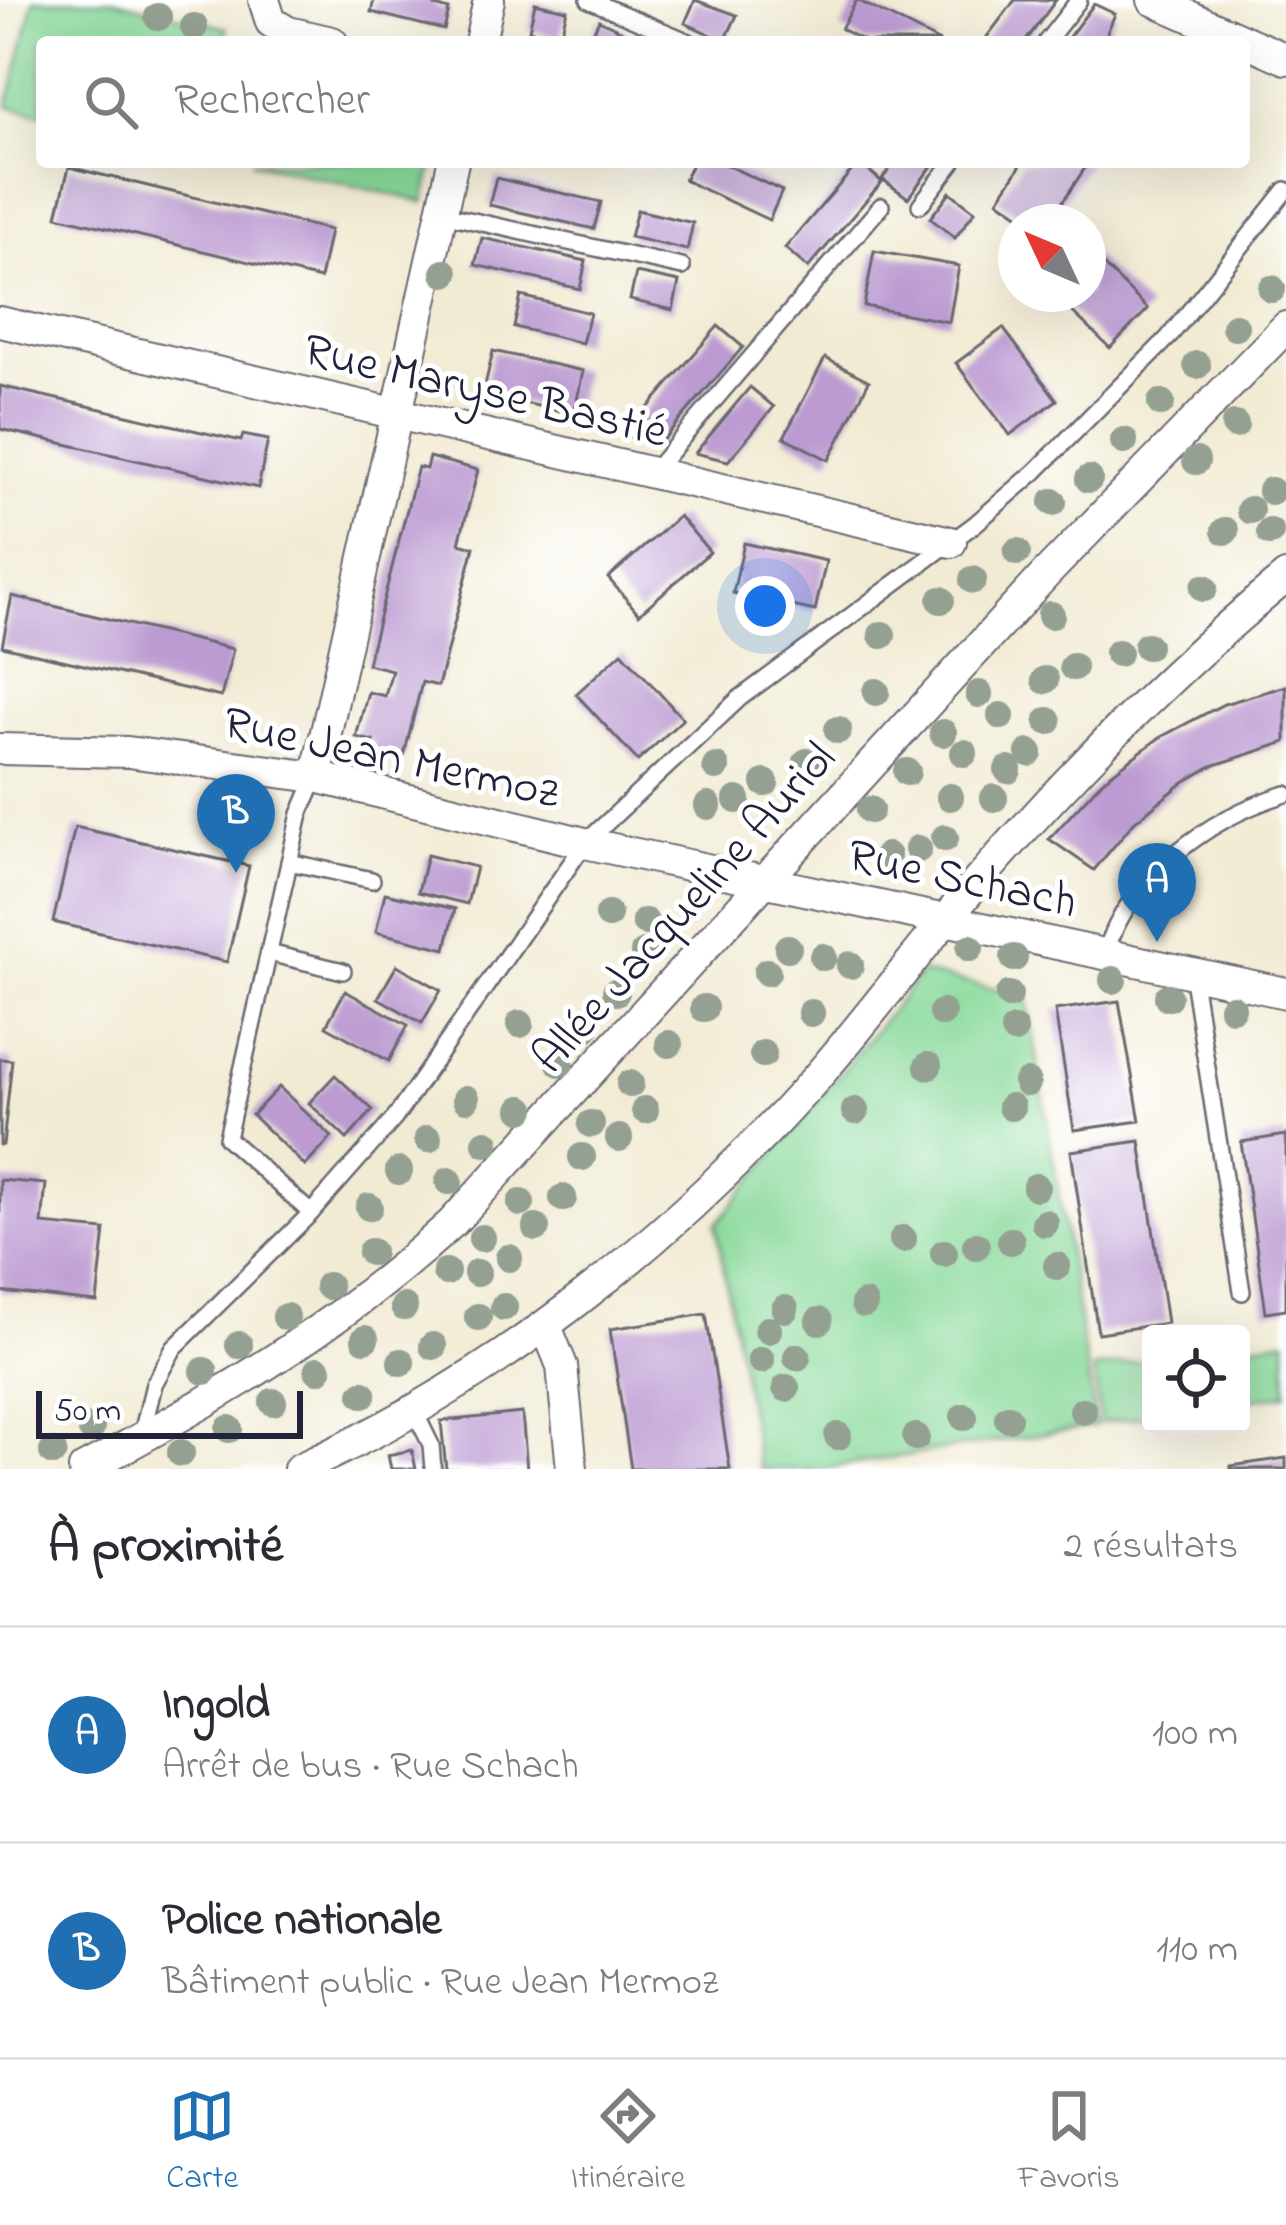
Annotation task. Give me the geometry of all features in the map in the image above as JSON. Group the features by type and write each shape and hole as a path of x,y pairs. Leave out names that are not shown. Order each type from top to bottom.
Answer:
{"street":[{"path":"264,0 271,22 305,36"},
{"path":"481,36 490,0"},
{"path":"1153,0 1234,36"},
{"path":"1250,43 1286,59"},
{"path":"316,777 452,168"},
{"name":"Rue Maryse Bastié","path":"0,322 951,542"},
{"name":"Allée Jacqueline Auriol","path":"84,1469 291,1353 395,1276 498,1178 762,880 1045,575 1286,327"},
{"path":"299,1469 414,1410 546,1326 757,1140 1115,732 1286,577"},
{"path":"1253,604 1286,605"},
{"name":"Rue Jean Mermoz","path":"0,749 128,752 316,777 585,843 762,880"},
{"name":"Rue Schach","path":"762,880 1286,993"},
{"path":"546,1326 562,1366 572,1469"}],"lane":[{"path":"589,0 675,36"},
{"path":"1051,36 1079,0"},
{"path":"920,205 948,168"},
{"path":"141,1438 154,1384 174,1348 310,1213 394,1119 585,843 740,698 951,542 1035,472 1136,370 1286,190"},
{"path":"652,473 881,206"},
{"path":"442,214 682,267"},
{"path":"310,1213 227,1138 300,814 316,777"},
{"path":"1106,952 1126,907 1189,844 1224,819 1286,794"},
{"path":"289,862 373,880"},
{"path":"268,952 343,970"},
{"path":"1192,972 1242,1292"},
{"path":"414,1410 431,1445 433,1469"}],"green space":[{"path":"34,0 114,0 227,28 226,36 36,36 36,113 8,106"},
{"path":"277,168 432,168 424,202"},
{"path":"922,973 1027,996 1096,1426 821,1469 759,1469 716,1225"},
{"path":"1286,1339 1286,1394 1250,1400 1250,1345"},
{"path":"1142,1361 1142,1416 1101,1423 1093,1369"}],"building":[{"path":"374,0 436,0 435,6 449,10 444,30 371,12"},
{"path":"695,0 737,15 727,36 714,36 685,23"},
{"path":"857,0 928,36 854,36 841,29"},
{"path":"1015,0 1056,0 1029,36 988,36"},
{"path":"535,3 567,10 560,36 529,30"},
{"path":"1094,4 1115,14 1106,36 1070,36"},
{"path":"599,20 626,33 625,36 591,36"},
{"path":"69,168 73,168 330,230 320,279 57,216"},
{"path":"690,168 733,168 782,191 769,220 684,180"},
{"path":"854,168 866,168 882,182 808,268 785,248"},
{"path":"890,168 930,168 908,198 882,179"},
{"path":"1019,168 1085,168 1061,204 1004,204 998,200"},
{"path":"496,178 601,202 594,229 489,205"},
{"path":"950,192 975,211 955,238 930,218"},
{"path":"637,210 693,223 687,250 630,237"},
{"path":"482,238 586,261 580,289 475,265"},
{"path":"874,251 959,266 949,322 864,306"},
{"path":"1106,268 1148,309 1110,348 1073,312 1106,312"},
{"path":"636,273 679,282 673,310 630,300"},
{"path":"521,296 590,313 582,343 514,327"},
{"path":"718,326 743,347 659,444 624,436"},
{"path":"1003,328 1057,400 1010,435 956,363"},
{"path":"493,351 583,371 574,414 483,394"},
{"path":"825,358 869,381 829,460 784,437"},
{"path":"0,386 241,441 243,435 268,440 258,488 0,429"},
{"path":"750,387 774,407 728,461 695,453"},
{"path":"429,457 478,470 459,543 474,547 438,686 422,682 403,760 370,752 373,741 356,737 368,692 385,696 392,670 367,664 418,467 426,469"},
{"path":"679,516 710,552 639,614 608,578"},
{"path":"744,543 826,561 815,611 733,593"},
{"path":"12,596 233,649 221,697 2,646"},
{"path":"622,652 683,719 638,761 576,694"},
{"path":"1286,686 1286,742 1212,766 1184,782 1134,822 1094,870 1049,839 1103,780 1159,738 1224,704"},
{"path":"75,827 249,866 227,962 53,922"},
{"path":"427,855 476,867 467,904 418,892"},
{"path":"385,893 455,909 446,949 376,932"},
{"path":"397,965 441,990 422,1023 378,998"},
{"path":"345,991 408,1025 389,1061 326,1026"},
{"path":"1119,1001 1140,1121 1074,1130 1055,1010"},
{"path":"0,1059 12,1060 3,1145 0,1145"},
{"path":"335,1075 373,1110 347,1139 309,1103"},
{"path":"279,1087 332,1137 305,1166 252,1115"},
{"path":"1286,1135 1286,1309 1266,1312 1241,1142"},
{"path":"1140,1141 1167,1323 1098,1333 1071,1151"},
{"path":"0,1180 46,1184 42,1224 105,1230 97,1302 0,1292"},
{"path":"706,1314 730,1469 631,1469 610,1329"},
{"path":"522,1413 527,1469 446,1469 441,1421"},
{"path":"412,1450 416,1469 391,1469 388,1455"},
{"path":"1286,1458 1286,1469 1231,1469 1231,1466"}],"place":[{"name":"Police nationale","path":"236,873"},
{"name":"Ingold","path":"1157,942"}]}
